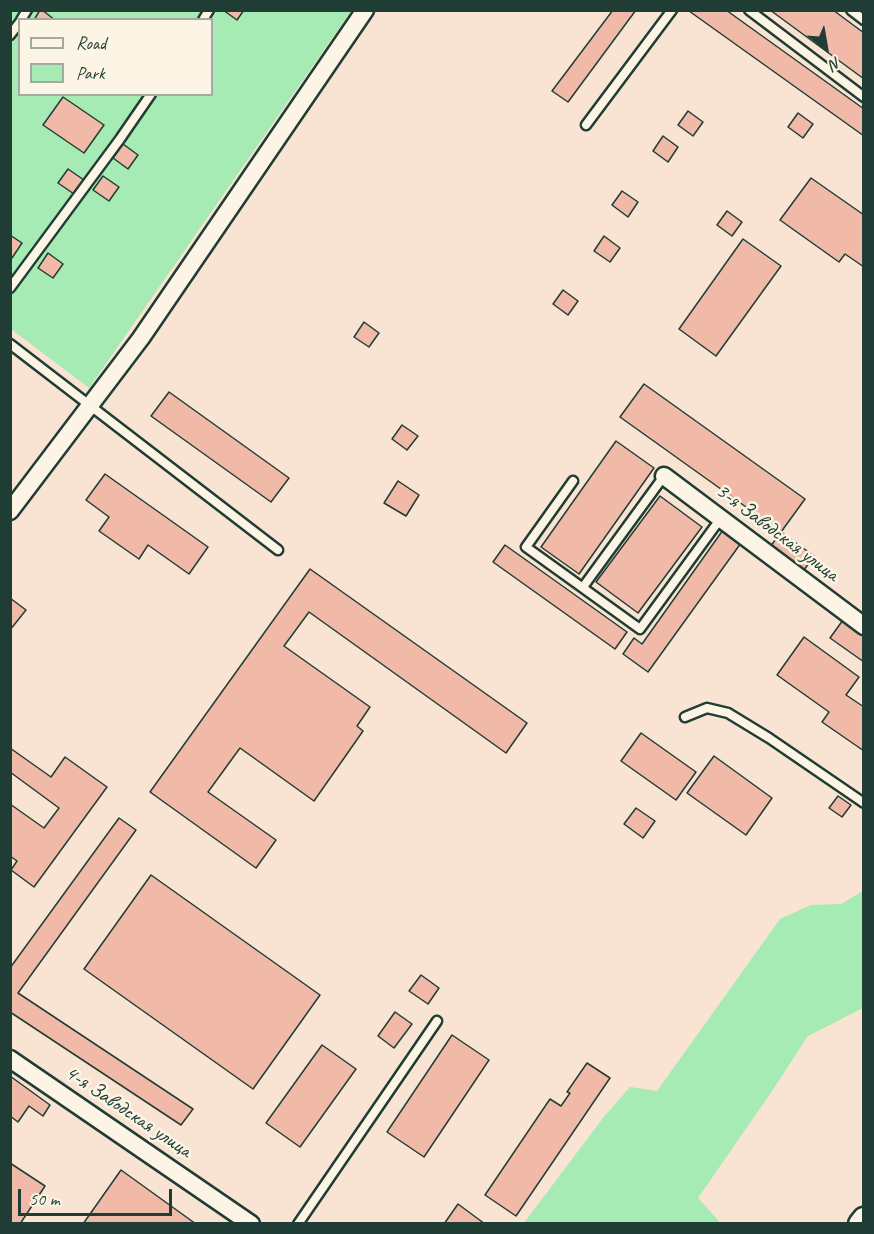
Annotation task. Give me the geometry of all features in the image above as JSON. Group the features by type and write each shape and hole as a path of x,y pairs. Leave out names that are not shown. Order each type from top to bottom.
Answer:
{"main road":[{"path":"860,1224 864,1219"}],"street":[{"path":"10,511 141,338 365,10"},
{"name":"3-я Заводская улица","path":"664,476 864,626"},
{"name":"4-я Заводская улица","path":"10,1059 251,1224"}],"lane":[{"path":"586,125 672,10"},
{"path":"749,10 864,97"},
{"path":"851,10 864,20"},
{"path":"10,288 150,96"},
{"path":"10,344 278,550"},
{"path":"583,587 664,476"},
{"path":"573,481 526,547 640,629 721,518"},
{"path":"685,717 707,708 728,713 864,803"},
{"path":"298,1224 437,1021"}],"green space":[{"path":"10,11 351,11 89,388 11,329"},
{"path":"863,891 863,1008 808,1036 698,1198 719,1223 524,1223 603,1118 630,1087 657,1091 780,919 811,905 841,904"}],"building":[{"path":"42,10 52,18 35,18"},
{"path":"223,10 244,10 237,20"},
{"path":"613,10 636,10 568,102 552,91"},
{"path":"726,10 864,109 864,136 689,11"},
{"path":"770,10 833,10 864,33 864,79"},
{"path":"63,97 104,125 84,153 43,125"},
{"path":"688,111 703,122 693,136 678,125"},
{"path":"798,113 813,124 803,138 788,127"},
{"path":"663,136 678,147 668,162 653,151"},
{"path":"123,144 138,155 128,169 113,158"},
{"path":"68,169 84,180 74,194 58,183"},
{"path":"103,176 119,187 109,201 93,190"},
{"path":"811,178 864,215 864,267 845,254 839,262 780,220"},
{"path":"622,191 638,202 628,217 612,205"},
{"path":"727,211 742,222 732,236 717,225"},
{"path":"10,235 22,243 12,258 10,257"},
{"path":"604,236 620,248 610,262 594,251"},
{"path":"743,239 781,266 716,356 679,329"},
{"path":"48,253 63,264 53,278 38,268"},
{"path":"563,290 578,301 568,315 553,304"},
{"path":"364,322 379,333 369,347 354,337"},
{"path":"644,384 805,499 781,532 620,417"},
{"path":"169,392 289,478 271,502 151,416"},
{"path":"402,425 418,436 407,450 392,439"},
{"path":"616,441 654,468 579,574 541,547"},
{"path":"105,474 208,547 189,574 148,545 139,559 99,531 109,517 86,500"},
{"path":"398,481 419,495 406,516 384,503"},
{"path":"660,496 702,527 638,613 596,582"},
{"path":"723,530 741,543 648,672 623,654 634,638 642,644"},
{"path":"781,532 814,556 804,570 770,547"},
{"path":"505,545 627,632 615,649 493,562"},
{"path":"310,569 527,723 506,753 309,612 284,646 370,707 357,726 363,731 314,801 240,748 208,792 276,840 256,868 150,792"},
{"path":"10,598 26,610 10,630"},
{"path":"843,620 864,635 864,662 830,638"},
{"path":"804,637 859,677 846,695 864,707 864,751 822,722 829,712 777,675"},
{"path":"641,733 696,772 676,800 621,761"},
{"path":"10,748 51,777 65,757 107,787 34,887 11,870 17,861 10,856 10,804 44,828 59,808 10,772"},
{"path":"714,756 772,798 746,835 687,793"},
{"path":"838,796 851,805 842,817 829,808"},
{"path":"636,808 655,821 643,838 624,824"},
{"path":"119,818 136,830 18,993 193,1109 181,1125 10,1012 10,968"},
{"path":"151,875 320,995 253,1089 84,969"},
{"path":"421,975 439,988 428,1004 409,991"},
{"path":"395,1012 412,1024 394,1048 378,1036"},
{"path":"452,1035 489,1060 424,1157 387,1132"},
{"path":"322,1045 356,1069 300,1147 266,1123"},
{"path":"587,1063 610,1078 516,1216 485,1195 550,1099 561,1106 570,1093 567,1092"},
{"path":"10,1076 50,1105 43,1116 29,1106 18,1122 10,1116"},
{"path":"10,1163 45,1186 20,1224 10,1224"},
{"path":"121,1170 196,1224 83,1224"},
{"path":"458,1204 485,1224 444,1224"}]}
